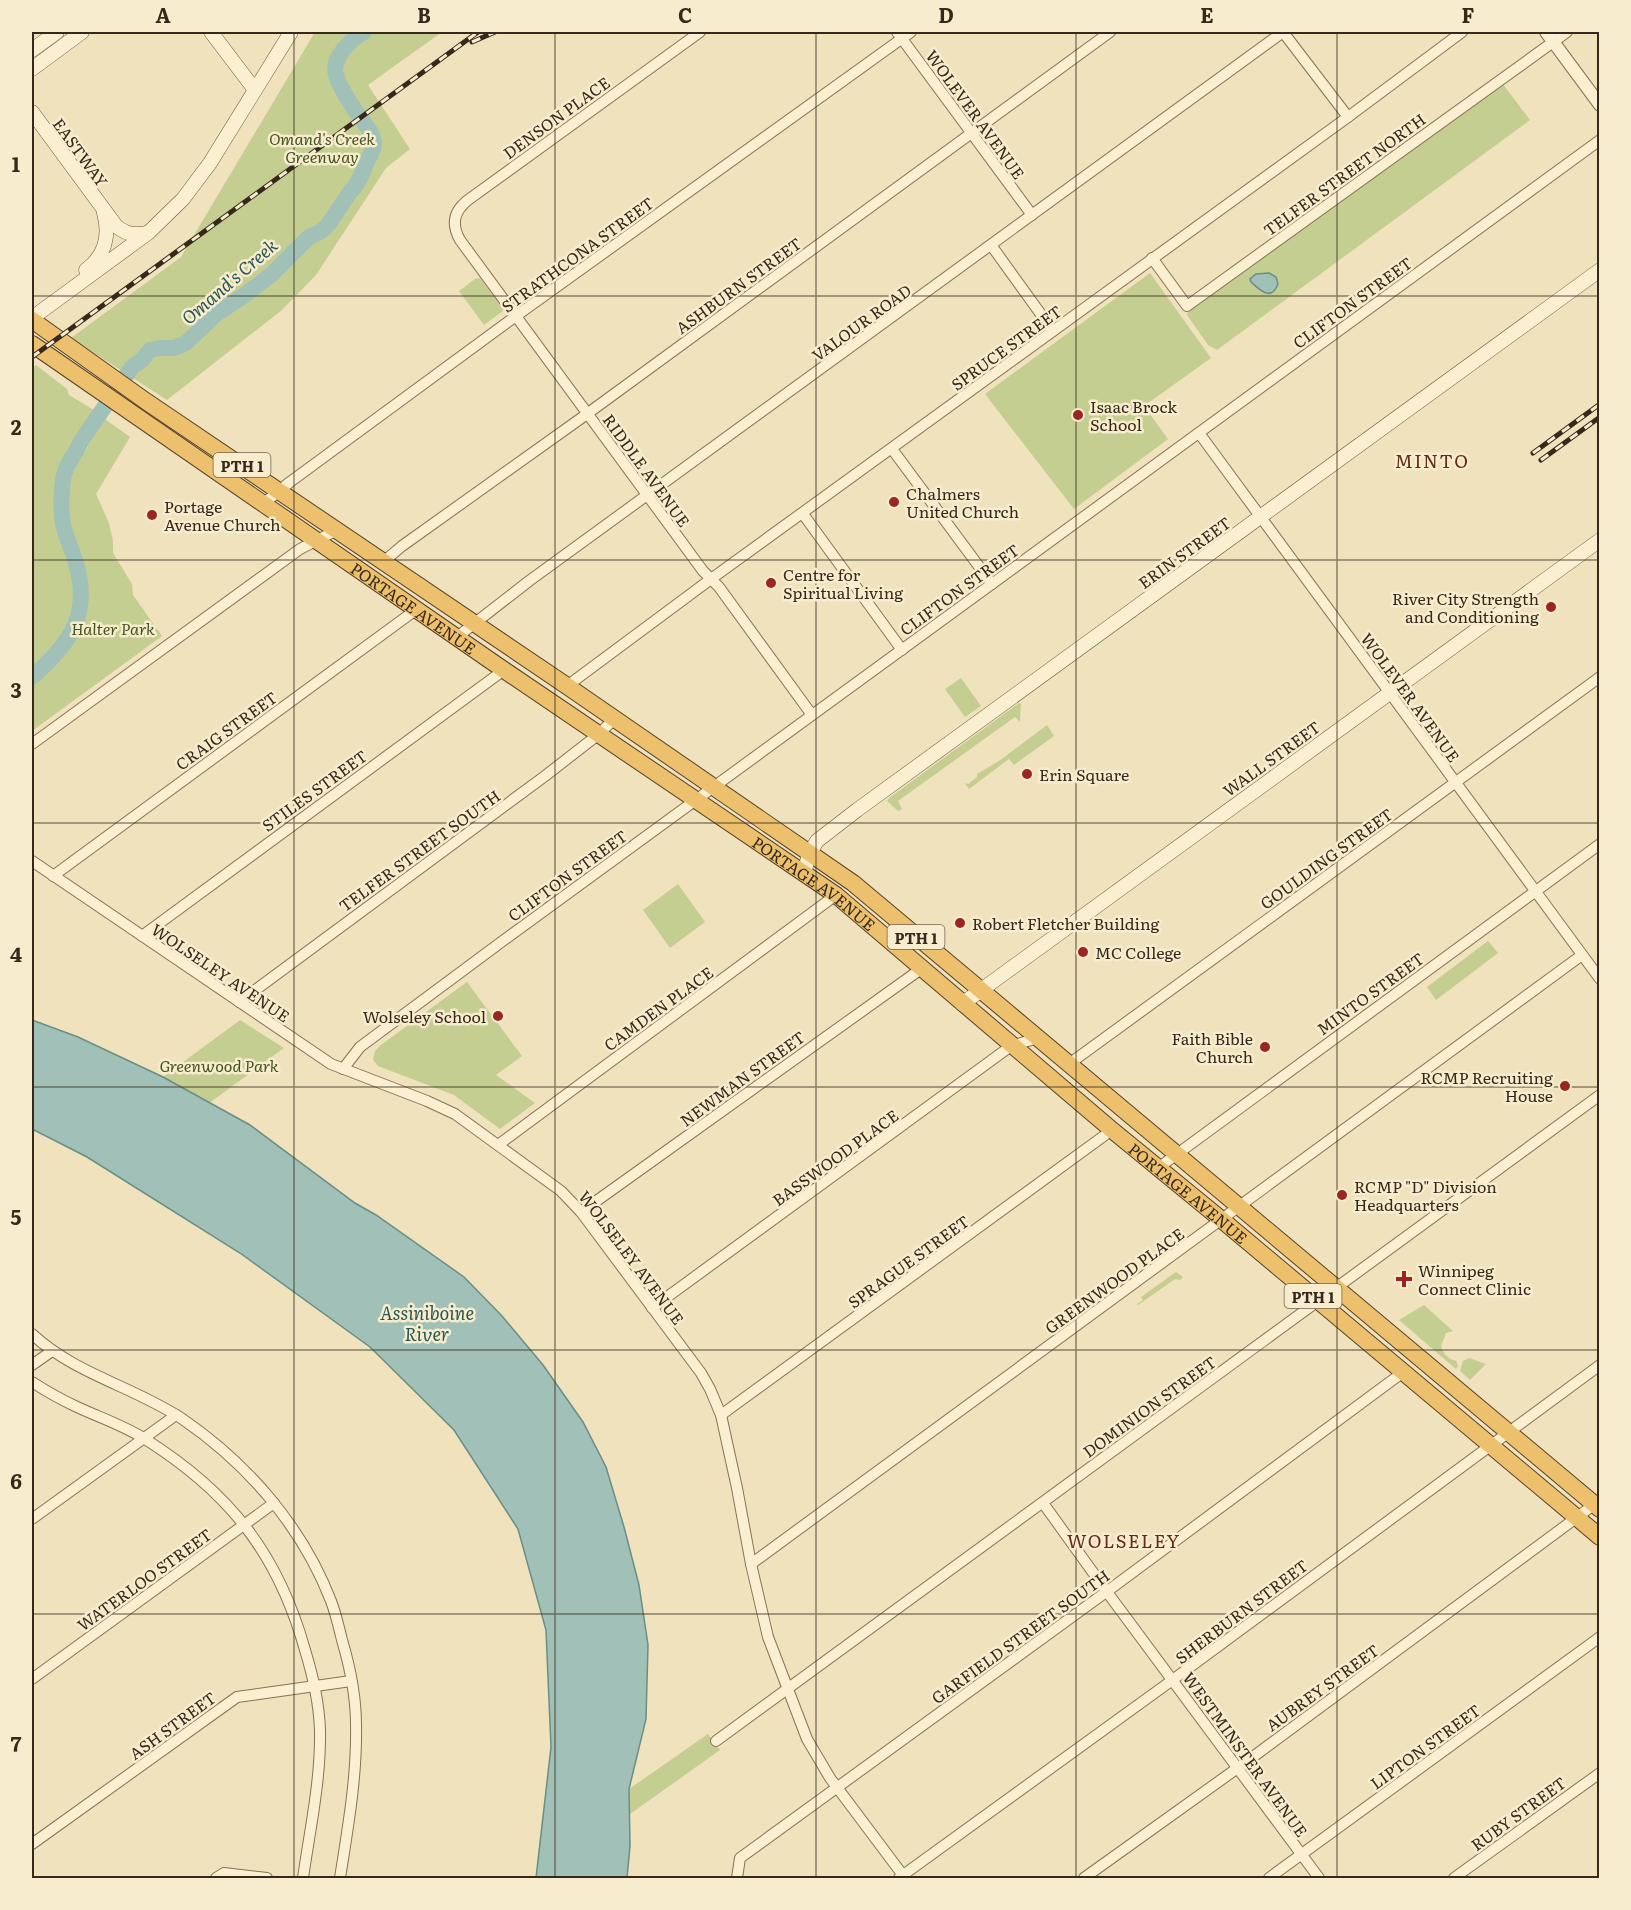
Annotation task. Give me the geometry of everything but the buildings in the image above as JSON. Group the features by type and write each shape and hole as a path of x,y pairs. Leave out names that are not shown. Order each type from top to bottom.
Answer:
{"highway":[{"name":"PORTAGE AVENUE","path":"32,319 147,402 853,883 1507,1432 1598,1504"},
{"name":"PORTAGE AVENUE","path":"32,344 504,670 836,895 1011,1046 1318,1300 1599,1538"}],"main road":[{"path":"32,50 57,32"},
{"path":"32,69 82,32"},
{"path":"211,32 255,90"},
{"path":"32,309 47,302 148,233 173,210 192,188 216,153 291,32"},
{"name":"EASTWAY","path":"32,112 116,226 126,233 135,235 148,233"},
{"path":"32,319 47,302 97,260 106,240 106,222 103,211"},
{"name":"ERIN STREET","path":"804,874 809,854 817,841 857,810 1599,270"},
{"name":"WALL STREET","path":"962,1004 1599,540"}],"street":[{"name":"DENSON PLACE","path":"460,240 454,219 459,207 700,32"},
{"name":"ASHBURN STREET","path":"384,562 402,546 1110,32"},
{"path":"1283,32 1348,117"},
{"name":"VALOUR ROAD","path":"457,637 529,581 1283,32"},
{"name":"SPRUCE STREET","path":"567,686 1462,32"},
{"name":"TELFER STREET NORTH","path":"1152,258 1187,306 1549,36 1567,32"},
{"name":"WOLEVER AVENUE","path":"903,34 1032,215"},
{"name":"STRATHCONA STREET","path":"263,504 903,34"},
{"path":"1549,36 1599,105"},
{"name":"CLIFTON STREET","path":"343,1069 360,1047 532,919 1599,140"},
{"name":"RIDDLE AVENUE","path":"460,240 703,571 719,587 812,715"},
{"path":"991,245 1053,331"},
{"name":"WOLEVER AVENUE","path":"1199,433 1599,979"},
{"path":"892,449 992,584"},
{"path":"802,514 902,650"},
{"path":"32,744 300,549 337,530"},
{"name":"CRAIG STREET","path":"53,876 417,609"},
{"name":"STILES STREET","path":"142,936 504,670"},
{"name":"GOULDING STREET","path":"1069,1064 1599,677"},
{"name":"TELFER STREET SOUTH","path":"239,1002 599,734 614,719"},
{"name":"MINTO STREET","path":"1158,1168 1599,844"},
{"name":"WOLSELEY AVENUE","path":"32,861 331,1064 446,1109 561,1191 581,1212 701,1372 721,1415 768,1637 787,1689 807,1739 819,1761 902,1878"},
{"name":"CAMDEN PLACE","path":"498,1145 836,895"},
{"name":"GREENWOOD PLACE","path":"751,1564 1582,956"},
{"name":"NEWMAN STREET","path":"581,1212 921,969"},
{"name":"BASSWOOD PLACE","path":"652,1308 1011,1046 1038,1038"},
{"name":"DOMINION STREET","path":"716,1741 1599,1095"},
{"name":"SPRAGUE STREET","path":"721,1415 1112,1130"},
{"path":"32,1334 70,1363 144,1397 204,1434 249,1475 294,1530 331,1602 351,1681 356,1723 355,1776 340,1878"},
{"path":"32,1365 52,1351"},
{"name":"SHERBURN STREET","path":"902,1878 1599,1365"},
{"name":"GARFIELD STREET SOUTH","path":"737,1878 740,1858 1107,1592 1402,1373"},
{"path":"32,1382 64,1401 144,1438 200,1478 245,1524 275,1570 297,1619 315,1685 320,1729 318,1776 303,1878"},
{"path":"32,1519 176,1415"},
{"name":"WATERLOO STREET","path":"32,1679 274,1503"},
{"name":"WESTMINSTER AVENUE","path":"1043,1503 1319,1878"},
{"name":"AUBREY STREET","path":"1084,1878 1598,1504"},
{"name":"LIPTON STREET","path":"1269,1878 1599,1637"},
{"name":"ASH STREET","path":"32,1845 237,1697 351,1681"},
{"name":"RUBY STREET","path":"1454,1878 1599,1773"},
{"path":"216,1878 224,1873 267,1878"}],"green space":[{"name":"Omand's Creek Greenway","path":"315,32 442,32 368,85 410,149 386,168 316,275 282,310 167,400 71,338 181,257"},
{"path":"1502,83 1530,120 1217,350 1208,345 1187,315 1189,309"},
{"path":"1150,273 1211,358 1144,406 1168,439 1074,509 985,394"},
{"path":"480,278 504,310 484,325 459,291"},
{"path":"36,365 67,389 69,395 97,412 78,438 72,455 61,471 58,484 55,517 75,571 77,599 75,610 68,631 56,649 32,673 32,368"},
{"name":"Halter Park","path":"102,417 130,437 96,494 109,523 113,553 132,584 133,595 162,636 32,731 32,682 67,649 83,611 84,580 69,530 68,478 70,470 88,447 85,443"},
{"path":"961,678 981,706 965,717 945,689"},
{"path":"1019,703 1021,704 1020,722 1015,717 898,801 902,809 898,811 887,801 889,798"},
{"path":"1047,725 1054,736 1014,765 1009,759 969,789 965,783 968,784 977,777 977,774 999,761"},
{"path":"678,884 705,922 670,948 643,910"},
{"path":"1488,941 1498,953 1436,1000 1427,987"},
{"path":"467,982 522,1056 496,1075 535,1103 500,1129 454,1095 378,1066 373,1060 375,1051 381,1045"},
{"name":"Greenwood Park","path":"240,1020 284,1048 208,1104 163,1077"},
{"path":"1176,1272 1183,1277 1180,1280 1175,1279 1137,1304 1143,1300 1141,1297"},
{"path":"1424,1305 1453,1331 1446,1333 1441,1346 1446,1356 1456,1361 1458,1366 1456,1369 1399,1320"},
{"path":"1469,1358 1486,1364 1470,1380 1460,1371 1463,1361"},
{"path":"708,1734 720,1750 630,1814 629,1789"}],"water":[{"path":"1269,273 1276,277 1278,284 1272,292 1265,293 1250,279 1256,274"},
{"name":"Assiniboine River","path":"32,1020 78,1037 163,1077 250,1125 355,1203 376,1215 464,1277 502,1316 543,1365 583,1422 606,1467 624,1527 639,1585 648,1645 646,1719 629,1789 630,1846 627,1878 536,1878 551,1747 546,1630 518,1529 454,1430 370,1347 240,1253 87,1157 32,1129"}],"waterway":[{"name":"Omand's Creek","path":"32,677 58,652 74,626 79,612 80,579 62,521 62,486 67,466 81,441 132,367 150,350 174,348 186,343 216,314 272,274 309,237 328,225 360,179 374,143 370,132 343,91 335,69 343,50 353,39 364,32"}],"railway":[{"path":"32,357 478,32"},
{"path":"472,42 495,32"},
{"path":"1533,453 1600,404"},
{"path":"1541,460 1600,417"}],"place":[{"name":"Isaac Brock School","path":"1078,415"},
{"name":"Chalmers United Church","path":"894,502"},
{"name":"Portage Avenue Church","path":"152,515"},
{"name":"Centre for Spiritual Living","path":"771,583"},
{"name":"River City Strength and Conditioning","path":"1551,607"},
{"name":"Erin Square","path":"1027,774"},
{"name":"Robert Fletcher Building","path":"960,923"},
{"name":"MC College","path":"1083,952"},
{"name":"Wolseley School","path":"498,1016"},
{"name":"Faith Bible Church","path":"1265,1047"},
{"name":"RCMP Recruiting House","path":"1565,1086"},
{"name":"RCMP \"D\" Division Headquarters","path":"1342,1195"},
{"name":"Winnipeg Connect Clinic","path":"1404,1279"}],"district":[{"name":"MINTO","path":"1432,460"},
{"name":"WOLSELEY","path":"1124,1540"}]}
